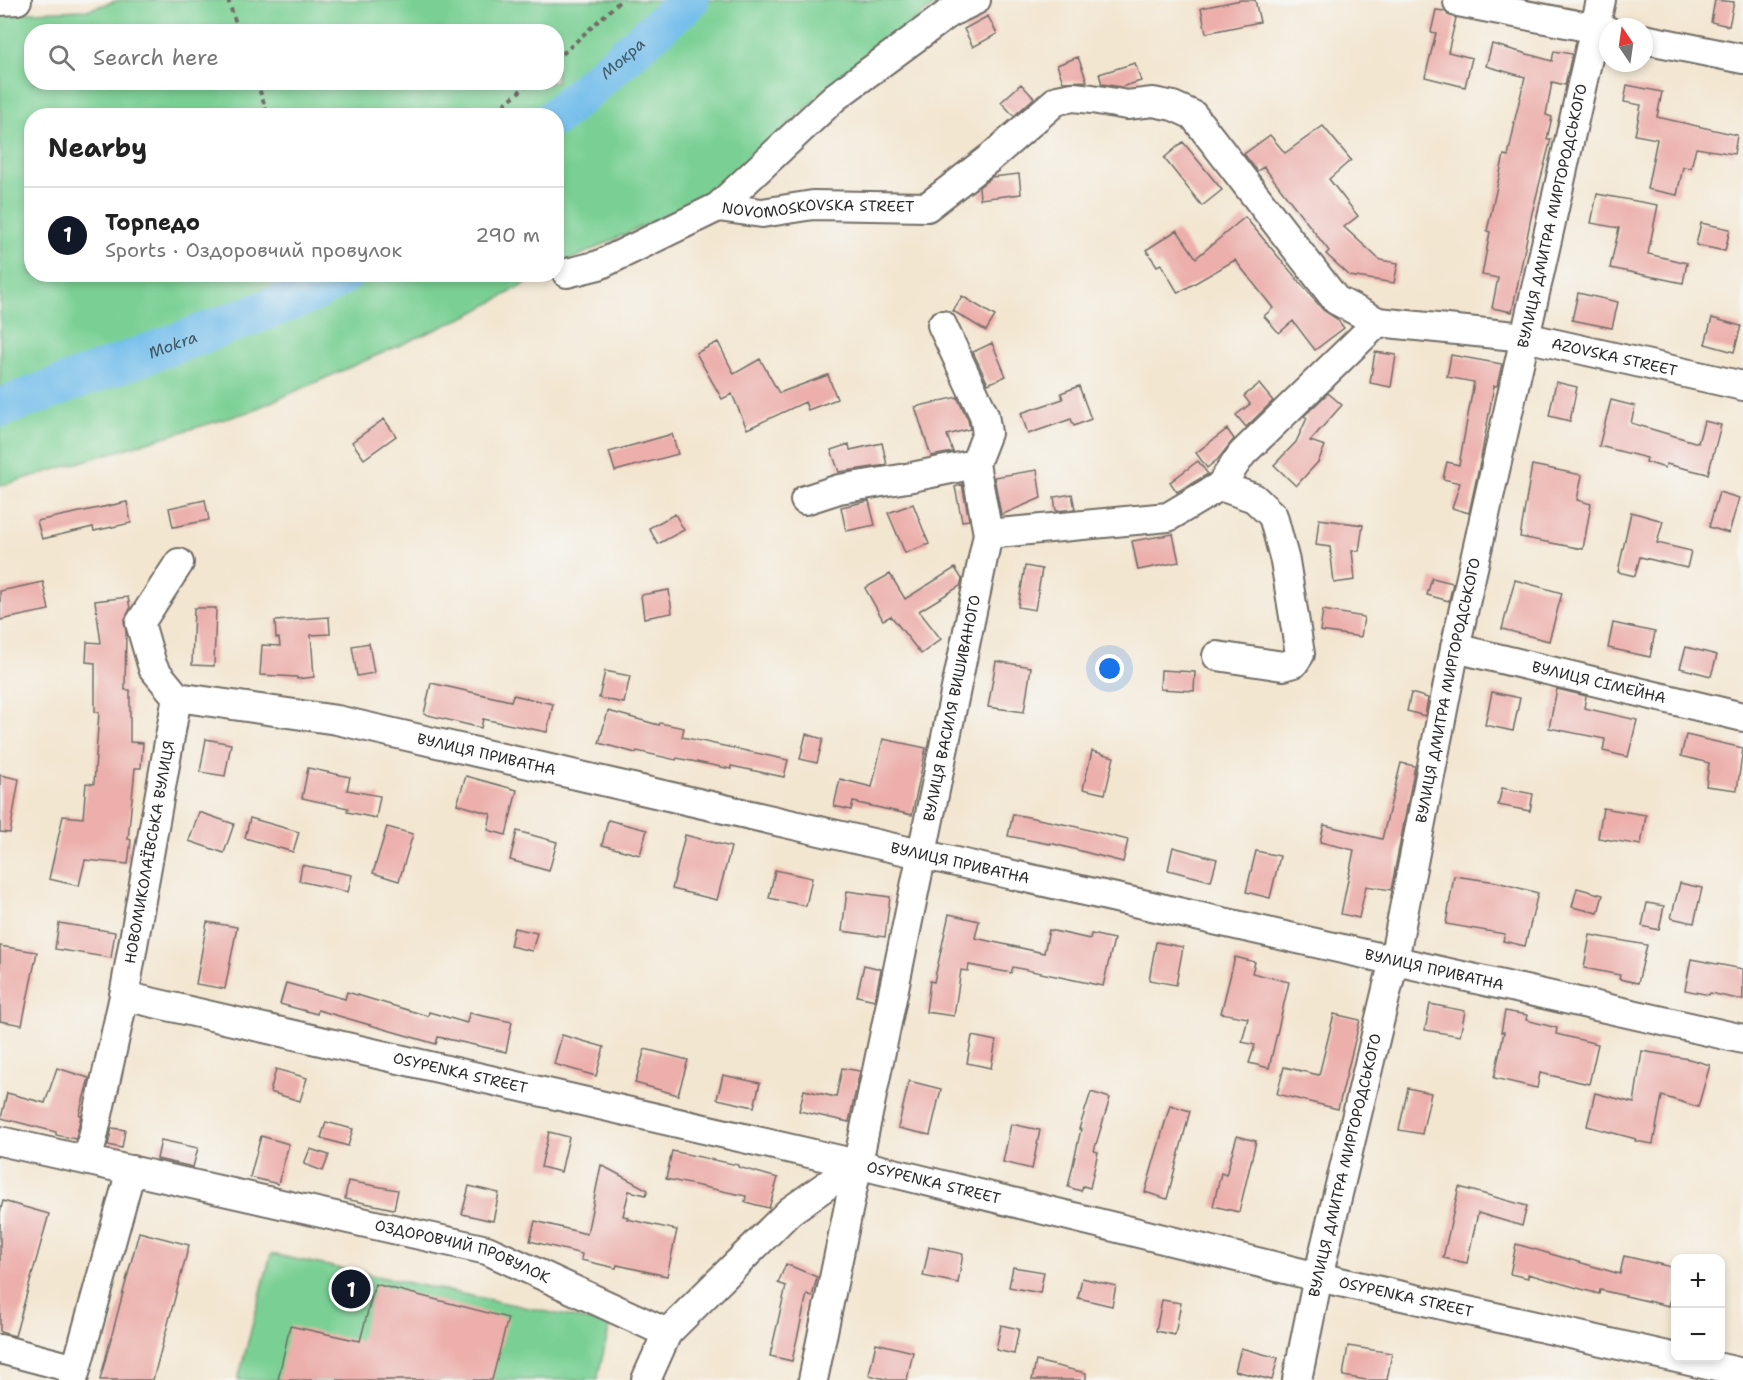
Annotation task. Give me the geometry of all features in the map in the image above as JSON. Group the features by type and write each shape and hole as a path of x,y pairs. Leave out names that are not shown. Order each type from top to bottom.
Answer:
{"street":[{"path":"0,1 17,0"},
{"path":"718,207 835,97 949,13 976,0"},
{"name":"ВУЛИЦЯ ДМИТРА МИРГОРОДСЬКОГО","path":"1602,0 1602,18"},
{"path":"1458,2 1599,29"},
{"path":"1653,41 1743,59"},
{"name":"ВУЛИЦЯ ДМИТРА МИРГОРОДСЬКОГО","path":"1297,1380 1318,1277 1394,960 1455,648 1526,337 1599,42"},
{"name":"NOVOMOSKOVSKA STREET","path":"567,273 599,265 718,207 762,213 813,205 927,207 990,158 1057,100 1073,97 1127,105 1153,102 1173,106 1193,115 1336,300 1378,322"},
{"path":"942,325 984,415 987,433 975,464 988,534 1168,517 1220,486 1242,454 1378,322"},
{"name":"AZOVSKA STREET","path":"1378,322 1526,337 1743,386"},
{"path":"805,500 838,489 975,464"},
{"path":"1217,656 1283,666 1294,663 1300,654 1285,561 1273,516 1254,498 1220,486"},
{"name":"ВУЛИЦЯ ВАСИЛЯ ВИШИВАНОГО","path":"813,1380 988,534"},
{"path":"177,697 153,668 140,623 179,563"},
{"name":"ВУЛИЦЯ СІМЕЙНА","path":"1455,648 1743,717"},
{"name":"ВУЛИЦЯ ПРИВАТНА","path":"177,697 337,720 1743,1039"},
{"name":"НОВОМИКОЛАЇВСЬКА ВУЛИЦЯ","path":"88,1160 124,996 177,697"},
{"name":"OSYPENKA STREET","path":"124,996 857,1164 1318,1277 1743,1373"},
{"name":"ОЗДОРОВЧИЙ ПРОВУЛОК","path":"0,1141 487,1250 667,1333"},
{"path":"646,1380 667,1333 790,1211 857,1164"},
{"path":"0,1349 74,1375 131,1170"}],"path":[{"path":"228,0 236,24"},
{"path":"564,53 621,0"},
{"path":"260,90 265,108"},
{"path":"500,108 521,90"}],"green space":[{"path":"119,0 941,0 824,91 722,189 564,263 564,108 24,108 24,282 528,282 471,314 248,412 0,486 0,13 87,10"},
{"path":"271,1254 610,1325 597,1380 238,1380"}],"building":[{"path":"1241,0 1255,0 1260,22 1206,33 1201,8"},
{"path":"1715,0 1734,2 1729,26 1711,22"},
{"path":"1436,10 1445,11 1456,18 1448,52 1472,58 1465,87 1425,77 1436,33 1431,32"},
{"path":"988,16 997,34 973,47 964,29"},
{"path":"1492,44 1552,61 1554,51 1572,54 1565,85 1552,82 1546,115 1552,117 1547,139 1551,139 1532,213 1512,312 1492,308 1498,278 1482,275 1490,232 1487,231 1504,155 1508,156 1525,77 1486,66"},
{"path":"1078,57 1087,81 1063,82 1057,65"},
{"path":"1135,63 1141,81 1121,87 1102,84 1099,74"},
{"path":"1021,84 1034,98 1014,116 1001,102"},
{"path":"1627,85 1662,92 1657,117 1737,135 1734,154 1696,148 1691,168 1683,167 1677,195 1647,189 1657,139 1635,135 1641,105 1624,102"},
{"path":"1323,126 1351,160 1329,179 1358,216 1344,227 1380,260 1398,263 1394,283 1350,276 1326,254 1329,251 1264,167 1257,171 1244,154 1270,135 1285,153"},
{"path":"1183,142 1222,190 1202,206 1164,158"},
{"path":"1019,174 1021,194 980,199 979,187 992,177"},
{"path":"1597,194 1658,205 1648,254 1687,263 1683,283 1610,268 1619,228 1591,223"},
{"path":"1245,217 1323,310 1337,319 1344,328 1315,350 1293,321 1279,333 1264,316 1273,308 1235,260 1178,293 1161,264 1157,266 1146,250 1177,230 1196,258"},
{"path":"1701,223 1730,229 1725,251 1696,245"},
{"path":"1578,293 1618,302 1612,328 1572,320"},
{"path":"962,296 995,316 986,331 953,311"},
{"path":"1712,318 1741,326 1734,352 1705,344"},
{"path":"718,342 734,374 760,359 779,393 828,375 837,399 808,410 805,402 747,429 732,394 722,399 696,353"},
{"path":"992,343 1006,376 988,384 973,352"},
{"path":"1375,352 1396,355 1391,387 1370,383"},
{"path":"1451,355 1502,364 1497,386 1494,386 1469,513 1452,508 1460,483 1443,479 1447,462 1459,465 1474,382 1447,377"},
{"path":"1556,382 1577,387 1570,421 1549,416"},
{"path":"1259,384 1273,401 1246,427 1236,415 1250,404 1244,396"},
{"path":"1079,386 1091,419 1074,426 1071,419 1028,434 1021,413 1063,399 1061,393"},
{"path":"1328,393 1342,405 1310,441 1325,446 1318,462 1296,486 1274,465 1296,442 1307,418 1304,416"},
{"path":"957,397 970,429 947,435 953,452 931,456 915,407"},
{"path":"1611,400 1635,406 1631,423 1698,443 1704,421 1721,425 1708,474 1666,464 1665,468 1646,462 1647,458 1599,446"},
{"path":"384,419 396,436 364,459 352,442"},
{"path":"1227,429 1234,439 1218,459 1207,468 1196,453"},
{"path":"672,434 678,454 615,471 609,452"},
{"path":"882,443 887,465 839,472 831,450 849,444 850,450"},
{"path":"1198,461 1208,474 1177,492 1170,482"},
{"path":"1532,465 1582,475 1577,500 1591,504 1583,549 1520,537"},
{"path":"1037,470 1041,498 1001,515 994,477"},
{"path":"962,484 969,520 962,521 955,487"},
{"path":"1719,492 1739,498 1729,533 1709,527"},
{"path":"1072,494 1075,509 1056,511 1054,497"},
{"path":"205,500 209,520 173,527 169,508"},
{"path":"869,501 875,525 846,531 841,507"},
{"path":"127,502 131,523 94,531 93,527 42,539 37,521"},
{"path":"913,504 929,544 905,553 888,513"},
{"path":"1631,512 1663,521 1657,543 1691,551 1687,568 1640,557 1635,576 1618,572"},
{"path":"675,514 684,530 658,544 649,528"},
{"path":"1319,519 1363,525 1359,551 1352,550 1355,580 1334,583 1330,547 1316,545"},
{"path":"1173,534 1179,562 1138,570 1132,541"},
{"path":"1025,566 1042,569 1035,610 1018,607"},
{"path":"955,568 962,579 960,586 919,611 941,639 921,654 891,616 883,620 865,588 890,574 905,599"},
{"path":"1432,578 1453,583 1449,601 1427,595"},
{"path":"1515,580 1562,593 1549,641 1502,629"},
{"path":"43,582 49,610 0,620 0,591"},
{"path":"669,590 672,613 644,618 641,595"},
{"path":"128,597 130,609 124,621 126,632 125,690 130,690 130,742 143,743 141,768 135,768 128,839 131,840 128,864 85,860 79,886 49,879 63,816 83,818 86,783 94,784 99,712 95,712 95,663 86,662 87,642 101,643 95,601"},
{"path":"194,608 216,608 214,666 192,665"},
{"path":"1323,610 1364,617 1361,637 1320,631"},
{"path":"329,617 330,634 311,635 314,677 297,679 297,677 260,675 262,645 280,646 279,638 276,638 275,621"},
{"path":"1613,623 1655,632 1650,657 1608,648"},
{"path":"369,643 374,673 357,676 352,646"},
{"path":"1686,647 1717,655 1711,676 1680,668"},
{"path":"996,661 1031,667 1024,712 988,707"},
{"path":"1161,670 1195,672 1194,691 1160,689"},
{"path":"605,671 630,676 624,703 599,698"},
{"path":"431,683 511,701 513,695 553,704 547,732 483,719 481,728 424,714"},
{"path":"1557,689 1586,696 1584,708 1637,720 1628,757 1603,751 1605,739 1549,728"},
{"path":"1492,692 1520,698 1513,731 1485,725"},
{"path":"1411,693 1428,698 1425,716 1407,711"},
{"path":"608,711 659,725 660,723 684,728 682,737 788,760 784,777 731,766 731,769 637,751 636,753 599,743"},
{"path":"806,734 823,739 817,763 800,759"},
{"path":"1686,735 1743,748 1737,790 1706,786 1709,763 1681,756"},
{"path":"206,739 231,744 225,776 200,772"},
{"path":"883,739 926,748 912,815 853,802 851,810 834,806 840,779 872,787"},
{"path":"1092,751 1114,757 1105,794 1083,789"},
{"path":"1401,763 1415,766 1391,890 1366,886 1359,918 1341,914 1354,850 1320,842 1324,825 1382,839"},
{"path":"308,768 350,777 347,790 380,796 376,818 347,812 348,808 302,798"},
{"path":"0,775 19,779 10,833 0,832"},
{"path":"466,776 517,790 506,835 488,830 491,814 457,804"},
{"path":"1502,788 1533,794 1530,811 1498,805"},
{"path":"1603,808 1646,815 1641,845 1598,838"},
{"path":"199,812 234,824 224,853 189,841"},
{"path":"1013,814 1128,840 1123,862 1050,843 1008,836"},
{"path":"250,818 299,832 293,852 245,838"},
{"path":"608,820 647,830 640,855 602,845"},
{"path":"387,827 413,834 399,881 373,873"},
{"path":"517,831 557,842 549,871 510,860"},
{"path":"685,835 731,847 717,900 672,889"},
{"path":"1173,847 1217,859 1211,881 1168,870"},
{"path":"1256,851 1280,856 1270,898 1246,892"},
{"path":"302,865 352,875 348,892 299,881"},
{"path":"775,870 812,878 806,906 769,898"},
{"path":"1454,876 1497,882 1538,893 1525,946 1503,941 1505,934 1446,924"},
{"path":"1680,883 1702,888 1694,923 1671,918"},
{"path":"1577,888 1603,895 1598,913 1572,907"},
{"path":"847,891 890,897 885,937 842,931"},
{"path":"1647,903 1664,906 1659,930 1642,926"},
{"path":"949,914 979,921 975,938 1044,953 1049,930 1090,939 1091,934 1114,939 1103,986 1013,967 1011,973 969,965 968,971 961,970 954,1016 926,1012 930,981 934,982"},
{"path":"207,922 237,927 225,989 196,984"},
{"path":"59,923 115,932 111,958 55,949"},
{"path":"514,928 537,933 532,951 510,946"},
{"path":"1590,935 1647,945 1638,983 1619,979 1620,975 1584,968"},
{"path":"1156,942 1183,947 1176,985 1149,980"},
{"path":"0,946 37,952 22,1025 0,1021"},
{"path":"1235,957 1255,962 1252,973 1289,982 1269,1068 1249,1063 1255,1045 1242,1042 1248,1018 1221,1013"},
{"path":"1691,959 1743,969 1743,1000 1685,990"},
{"path":"864,965 881,969 875,1000 857,996"},
{"path":"286,983 345,999 347,992 428,1016 429,1012 467,1023 469,1013 512,1022 506,1052 438,1037 436,1044 318,1010 317,1014 280,1004"},
{"path":"1430,1004 1465,1011 1460,1036 1425,1030"},
{"path":"1505,1011 1527,1015 1526,1020 1557,1028 1556,1034 1598,1044 1589,1084 1540,1073 1537,1088 1494,1078 1504,1032 1501,1032"},
{"path":"1334,1014 1360,1020 1338,1109 1277,1094 1284,1067 1319,1075"},
{"path":"562,1035 604,1047 596,1076 554,1064"},
{"path":"972,1036 996,1041 991,1068 967,1063"},
{"path":"645,1049 688,1060 678,1095 635,1083"},
{"path":"1642,1051 1710,1065 1698,1107 1662,1096 1653,1144 1635,1141 1636,1139 1587,1126 1595,1093 1634,1103"},
{"path":"57,1068 89,1078 79,1115 81,1115 76,1139 1,1118 7,1093 45,1103"},
{"path":"842,1068 860,1071 849,1122 799,1111 804,1090 836,1097"},
{"path":"276,1069 307,1078 300,1101 270,1092"},
{"path":"723,1075 760,1083 754,1107 717,1099"},
{"path":"909,1081 941,1089 930,1135 898,1128"},
{"path":"1408,1088 1431,1093 1422,1134 1399,1130"},
{"path":"1091,1092 1110,1098 1094,1151 1098,1152 1090,1188 1083,1186 1081,1191 1068,1187 1081,1129 1079,1129"},
{"path":"1170,1105 1190,1111 1167,1199 1145,1192"},
{"path":"326,1122 353,1129 348,1146 321,1138"},
{"path":"1011,1124 1040,1130 1032,1169 1003,1162"},
{"path":"112,1128 125,1130 122,1148 108,1145"},
{"path":"549,1132 569,1137 561,1172 541,1167"},
{"path":"261,1136 289,1144 278,1184 250,1177"},
{"path":"1237,1136 1256,1141 1239,1212 1213,1206 1221,1173 1226,1175"},
{"path":"161,1140 198,1148 193,1167 157,1159"},
{"path":"310,1149 329,1155 323,1171 304,1164"},
{"path":"672,1151 738,1165 738,1167 778,1178 769,1208 745,1202 746,1196 666,1179"},
{"path":"601,1165 648,1190 646,1195 629,1191 623,1216 628,1217 627,1219 677,1230 667,1276 581,1260 582,1254 530,1241 535,1221 587,1234"},
{"path":"348,1181 398,1190 394,1209 345,1199"},
{"path":"469,1186 499,1193 493,1221 462,1214"},
{"path":"1459,1187 1527,1206 1522,1226 1478,1213 1467,1263 1443,1258"},
{"path":"3,1201 49,1214 15,1336 0,1332 0,1213"},
{"path":"139,1232 189,1245 153,1380 100,1380"},
{"path":"1516,1244 1620,1274 1624,1256 1671,1267 1671,1299 1669,1306 1600,1290 1599,1294 1528,1274 1528,1278 1510,1274"},
{"path":"929,1247 963,1254 958,1283 923,1276"},
{"path":"786,1264 817,1277 812,1297 807,1294 792,1361 770,1356 786,1286 778,1283"},
{"path":"1013,1267 1044,1272 1040,1293 1009,1287"},
{"path":"1082,1278 1116,1286 1112,1306 1078,1298"},
{"path":"375,1284 508,1318 492,1380 278,1380 290,1326 360,1341"},
{"path":"1162,1300 1181,1303 1175,1335 1156,1331"},
{"path":"1001,1325 1019,1329 1014,1354 996,1350"},
{"path":"876,1343 913,1352 907,1380 889,1380 869,1375"},
{"path":"1348,1346 1392,1353 1387,1380 1366,1380 1343,1376"},
{"path":"1241,1348 1278,1358 1272,1380 1235,1371"},
{"path":"1036,1361 1086,1373 1086,1380 1032,1380"}],"waterway":[{"name":"Мокра","path":"564,109 689,0"},
{"name":"Mokra","path":"0,408 312,293 331,282"}],"place":[{"name":"Торпедо","path":"351,1289"}]}
